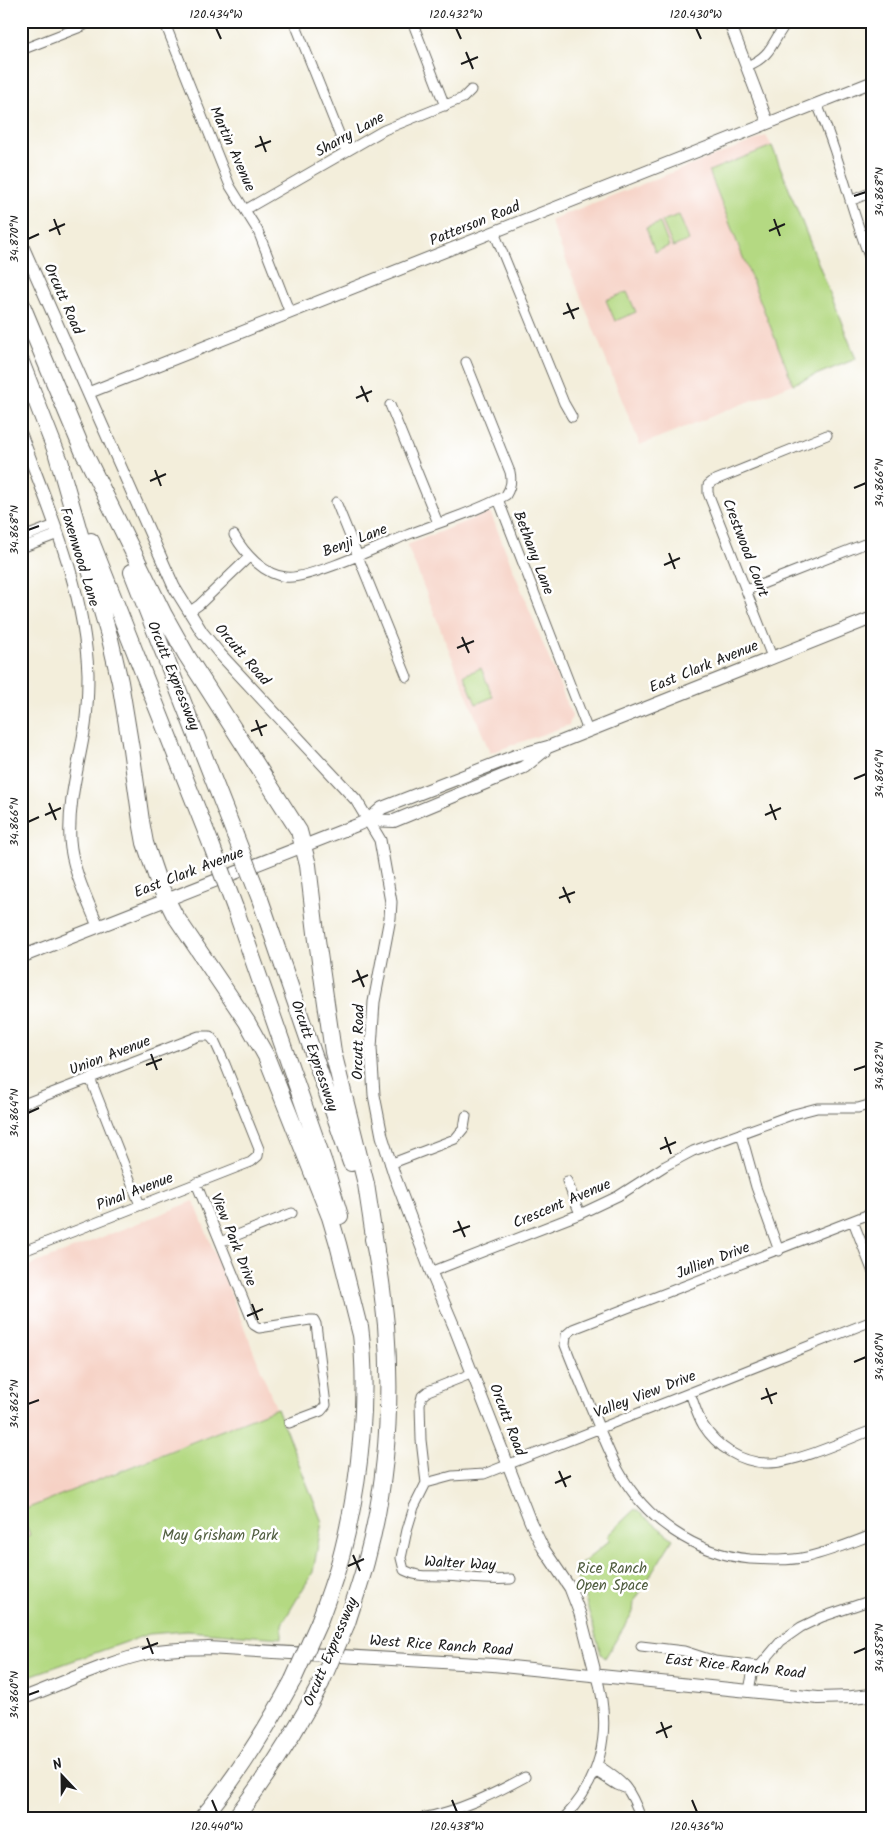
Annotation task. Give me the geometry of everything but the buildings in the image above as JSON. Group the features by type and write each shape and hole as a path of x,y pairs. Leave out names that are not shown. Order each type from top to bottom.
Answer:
{"highway":[{"name":"Orcutt Expressway","path":"21,303 81,446 260,899 359,1187 376,1250 383,1298 389,1385 387,1441 374,1528 366,1561 347,1623 321,1683 282,1752 235,1818"},
{"name":"Orcutt Expressway","path":"21,362 235,908 324,1166 341,1221 352,1266 361,1336 363,1391 360,1448 352,1508 343,1549 319,1622 293,1680 257,1742 232,1780 202,1818"},
{"path":"81,446 159,606 182,648 299,831 308,865 333,1052 366,1184 376,1250"},
{"path":"57,455 110,639 120,682 146,842 166,900 247,1022 266,1056 330,1217 361,1336"}],"main road":[{"name":"East Clark Avenue","path":"21,957 368,820 382,808 515,756 588,731 872,618"},
{"name":"West Rice Ranch Road","path":"21,1692 120,1654 152,1645 172,1642 215,1642 443,1653 595,1671"},
{"name":"West Rice Ranch Road","path":"21,1699 122,1660 172,1649 208,1648 595,1671"},
{"name":"East Rice Ranch Road","path":"595,1671 818,1692 872,1690"},
{"name":"East Rice Ranch Road","path":"595,1671 818,1698 872,1695"}],"street":[{"path":"21,50 83,26 90,21"},
{"name":"Martin Avenue","path":"164,21 230,186 258,230 290,313"},
{"path":"294,21 346,152"},
{"path":"412,21 445,106"},
{"path":"729,21 768,123"},
{"path":"747,66 758,62 772,49 788,21"},
{"name":"Patterson Road","path":"88,393 872,82"},
{"name":"Sharry Lane","path":"245,210 384,130 463,98 471,90"},
{"path":"817,104 836,154 872,264"},
{"path":"850,201 872,192"},
{"path":"494,232 564,403 572,417"},
{"name":"Orcutt Road","path":"21,242 174,587 189,612 220,654 356,800 380,840 390,902 390,918 374,1002 371,1048 377,1115 390,1164 430,1272 473,1373 537,1536 564,1577 576,1600 595,1671"},
{"name":"Bethany Lane","path":"466,362 512,480 506,494 498,499 588,731"},
{"path":"390,405 438,523"},
{"name":"Foxenwood Lane","path":"21,434 56,530 80,606 88,674 87,708 84,737 71,800 70,841 79,878 98,926"},
{"name":"Crestwood Court","path":"772,657 708,493 708,485 713,481 827,435"},
{"name":"Benji Lane","path":"234,535 249,557 279,576 294,578 498,499"},
{"path":"336,502 407,677"},
{"path":"21,538 56,530"},
{"path":"21,548 56,530"},
{"path":"747,590 872,541"},
{"path":"189,612 199,605 249,557"},
{"name":"Union Avenue","path":"21,1105 200,1036 210,1036 216,1042 259,1149 258,1156"},
{"path":"90,1078 140,1205"},
{"name":"Crescent Avenue","path":"430,1272 580,1214 618,1196 664,1166 741,1133 817,1108 858,1108 872,1104"},
{"path":"390,1164 455,1139 464,1128 466,1116"},
{"path":"741,1133 756,1187 779,1250"},
{"name":"Pinal Avenue","path":"21,1252 251,1162 258,1156"},
{"path":"566,1181 580,1214"},
{"name":"View Park Drive","path":"196,1183 254,1325 259,1328 310,1320 314,1320 316,1324 326,1405 321,1411 289,1423"},
{"path":"220,1242 292,1213"},
{"name":"Jullien Drive","path":"599,1428 565,1345 566,1335 573,1329 872,1214"},
{"path":"853,1221 872,1270"},
{"name":"Valley View Drive","path":"426,1483 452,1476 484,1474 872,1321"},
{"path":"426,1483 421,1440 420,1404 422,1396 428,1391 473,1373"},
{"path":"690,1393 702,1424 711,1436 728,1452 752,1461 767,1464 788,1461 872,1430"},
{"path":"599,1428 619,1472 651,1513 685,1539 708,1550 746,1558 767,1560 790,1559 822,1552 872,1535"},
{"name":"Walter Way","path":"426,1483 414,1507 406,1530 401,1558 404,1570 416,1576 511,1580"},
{"path":"750,1685 752,1675 759,1666 781,1641 801,1627 822,1617 872,1600"},
{"path":"641,1646 684,1650 715,1662 759,1666"},
{"path":"564,1818 586,1790 596,1768 602,1748 604,1714 600,1687 595,1671"},
{"path":"596,1768 621,1780 635,1801 642,1818"},
{"path":"422,1818 465,1806 497,1793 525,1777"}],"shaded area":[{"path":"766,136 772,146 856,359 640,445 550,220"},
{"path":"487,513 491,514 572,716 569,725 490,753 407,545"},
{"path":"194,1201 276,1408 22,1510 31,1535 21,1539 21,1269"}],"green space":[{"path":"772,146 856,359 793,384 709,171"},
{"path":"679,215 689,240 673,247 662,221"},
{"path":"660,223 669,246 655,252 646,228"},
{"path":"627,292 636,312 615,321 606,300"},
{"path":"481,668 493,697 476,704 464,675"},
{"name":"May Grisham Park","path":"277,1408 322,1522 313,1572 282,1624 282,1638 187,1631 149,1634 21,1679 21,1539 30,1535 21,1511"},
{"name":"Rice Ranch Open Space","path":"635,1509 673,1539 634,1602 633,1612 605,1658 601,1654 582,1588 573,1571 609,1541 608,1535"}]}
